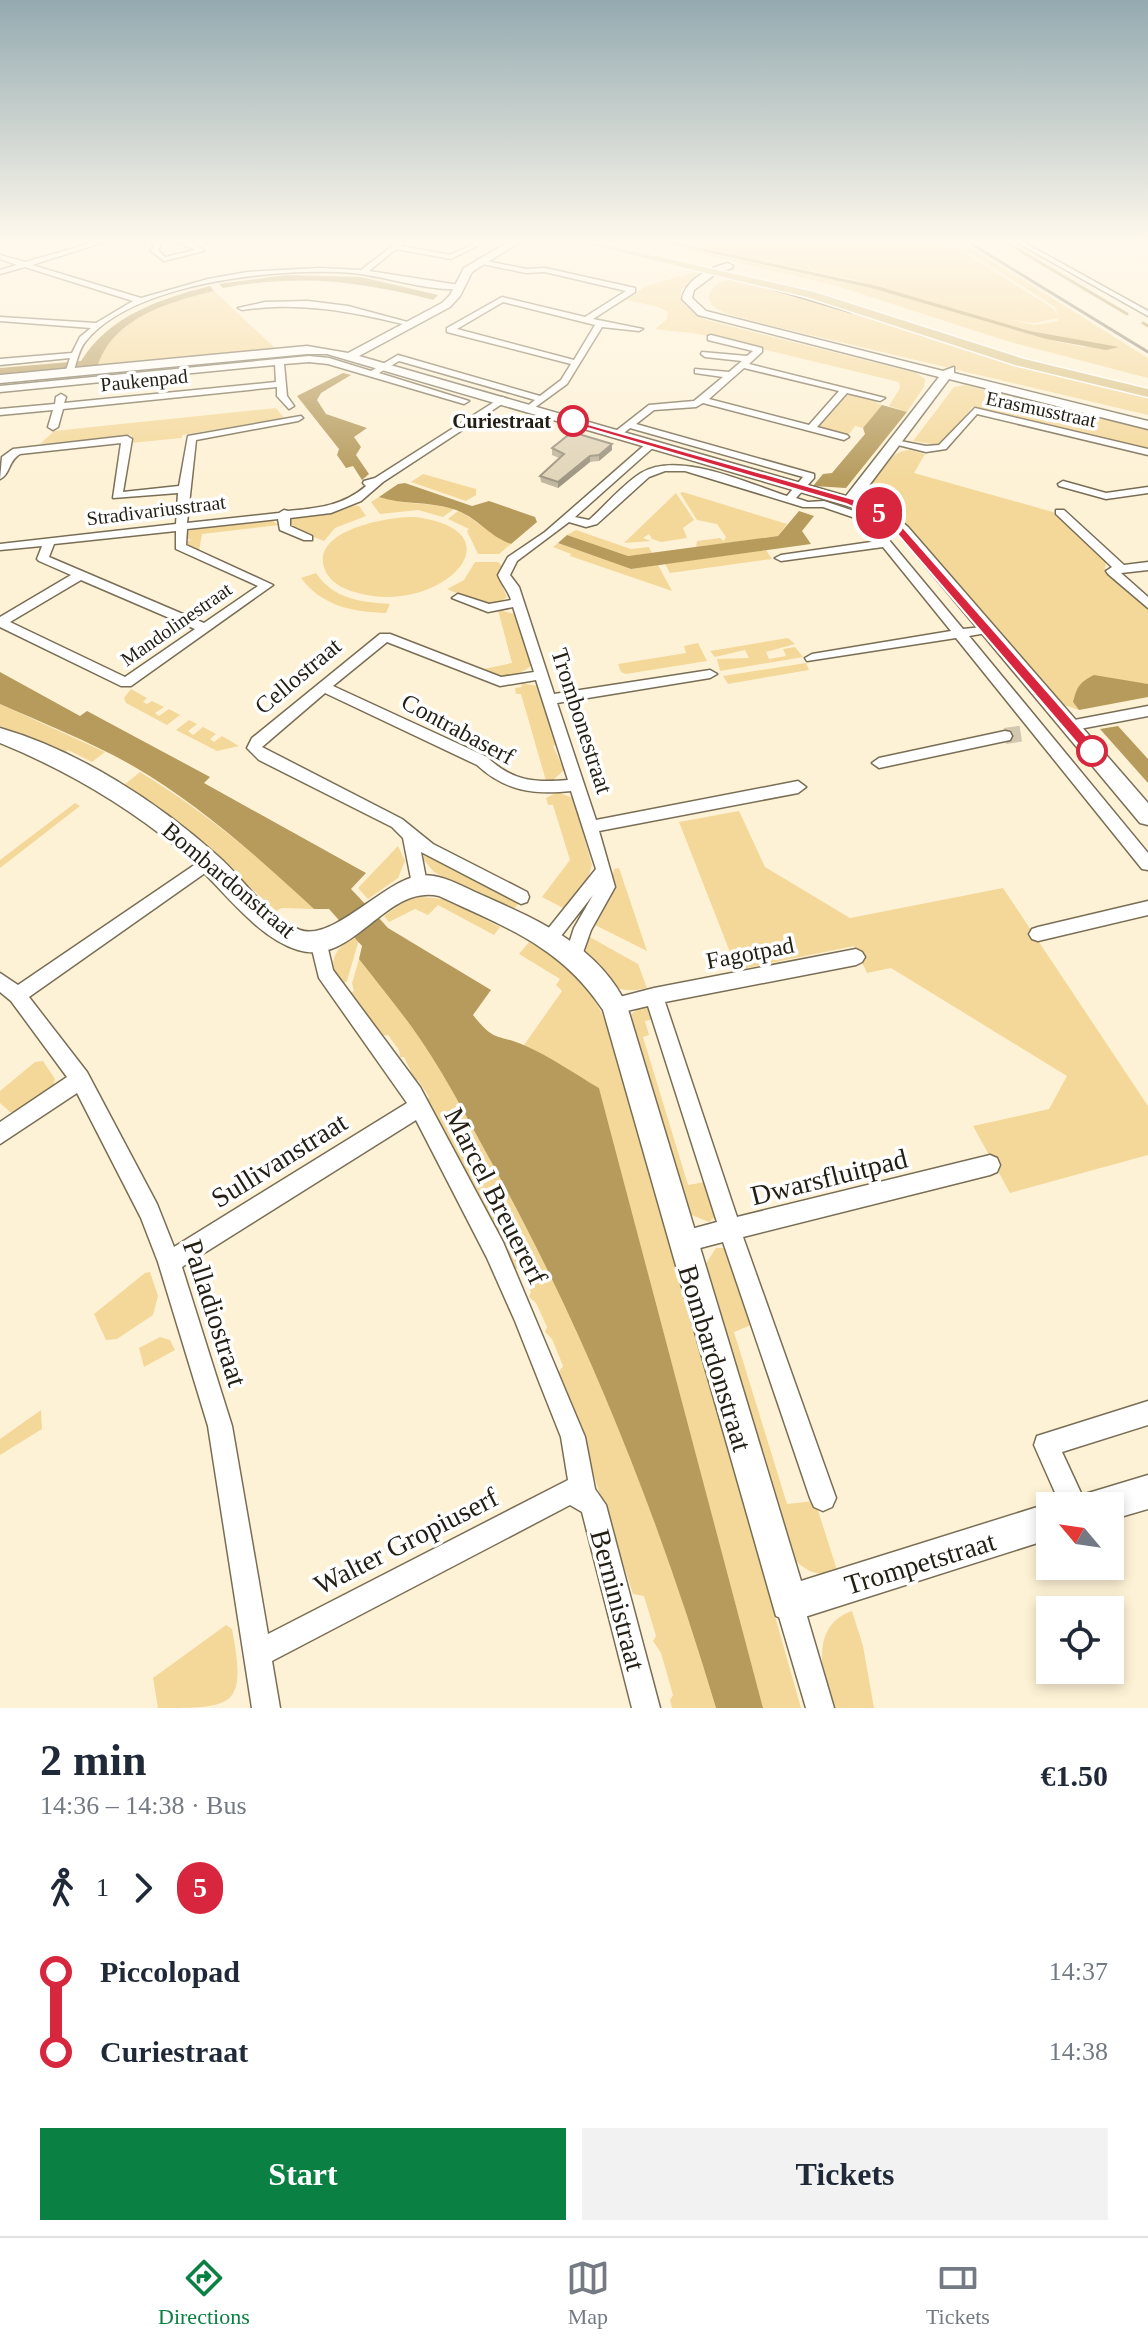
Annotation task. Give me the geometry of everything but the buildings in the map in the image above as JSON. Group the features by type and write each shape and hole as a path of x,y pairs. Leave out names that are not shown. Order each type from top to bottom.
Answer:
{"main road":[{"path":"898,323 1020,362 1148,393"},
{"path":"927,323 1022,354 1148,386"}],"street":[{"path":"51,323 97,326 103,323"},
{"path":"406,323 411,324"},
{"path":"462,323 450,330 578,360 593,359"},
{"path":"595,323 639,329"},
{"path":"742,323 1148,425"},
{"path":"351,356 411,324"},
{"path":"0,389 67,378 307,350 351,356 497,399 536,404 564,382 600,324"},
{"name":"Paukenpad","path":"53,427 75,355 81,342 97,326"},
{"path":"623,430 652,407 696,404 759,350 711,338"},
{"path":"705,354 747,362 880,398"},
{"path":"0,362 75,355"},
{"path":"371,374 398,358 623,430 810,476 789,500"},
{"path":"0,379 67,378 321,360 464,401"},
{"path":"279,362 282,396 289,406"},
{"path":"698,371 731,375"},
{"path":"947,373 1148,418"},
{"path":"849,502 947,373"},
{"name":"Paukenpad","path":"0,412 281,384"},
{"path":"811,428 845,390"},
{"name":"Stradivariusstraat","path":"0,547 317,509 331,510 348,504 497,399"},
{"path":"702,400 844,437"},
{"name":"Erasmusstraat","path":"895,443 937,451 946,446 975,411 1148,452"},
{"path":"182,525 191,438 298,418"},
{"path":"623,430 651,445 849,502 877,512 903,530 1148,817"},
{"path":"0,476 7,457 17,451 127,439 117,496 184,489"},
{"name":"Trombonestraat","path":"574,956 583,928 607,887 591,827 513,587 520,567 549,534 651,445"},
{"path":"567,518 586,524 593,522 650,472 678,467 807,505 824,504 861,515 960,634 1031,731 1148,864"},
{"path":"1063,484 1106,496 1148,490"},
{"path":"1060,512 1148,604"},
{"path":"284,513 284,528 308,538"},
{"name":"Mandolinestraat","path":"0,622 126,683 267,585 180,547 182,525"},
{"path":"50,541 43,559 204,628"},
{"path":"781,558 886,543"},
{"path":"1117,570 1148,566"},
{"path":"0,622 80,575"},
{"path":"458,598 488,608 518,603"},
{"path":"812,658 988,629"},
{"name":"Cellostraat","path":"521,897 427,848 397,823 254,748 257,742 385,637 500,682 541,675"},
{"path":"550,699 710,674"},
{"name":"Contrabaserf","path":"323,687 482,761 493,773 529,790 577,785"},
{"path":"1069,726 1148,711"},
{"name":"Bombardonstraat","path":"0,735 100,782 156,818 209,861 283,932 299,941 319,941 343,929 403,889 419,884 444,888 548,940 574,956 595,978 614,1006 820,1708"},
{"path":"879,763 1005,736"},
{"path":"591,827 798,787"},
{"path":"410,835 419,884"},
{"path":"9,988 209,861"},
{"path":"548,940 604,870"},
{"path":"1038,934 1148,908"},
{"name":"Marcel Breuererf","path":"319,941 325,973 375,1039 419,1107 474,1206 525,1317 573,1437 584,1496"},
{"name":"Fagotpad","path":"654,996 856,957"},
{"name":"Palladiostraat","path":"9,988 80,1079 149,1212 169,1262 220,1426 266,1708"},
{"path":"614,1006 654,996 730,1230 823,1498"},
{"path":"0,1134 80,1079"},
{"name":"Sullivanstraat","path":"169,1262 419,1107"},
{"name":"Dwarsfluitpad","path":"681,1242 990,1165"},
{"path":"1068,1492 1046,1445 1148,1413"},
{"name":"Walter Gropiuserf","path":"259,1653 569,1492 584,1496"},
{"path":"1124,1499 1148,1492"},
{"name":"Berninistraat","path":"584,1496 593,1505 646,1708"},
{"name":"Trompetstraat","path":"789,1603 1036,1525"}],"shaded area":[{"path":"118,323 131,323 106,348 98,365 0,374 0,368 81,361"},
{"path":"130,323 248,323 278,351 77,367 98,364 106,348"},
{"path":"663,323 717,323 916,373 925,379 924,387 907,412 889,406 900,388 899,382 699,334 655,329"},
{"path":"760,323 888,323 1012,364 1148,397 1148,415"},
{"path":"950,323 990,323 1083,347 1112,347 1001,323 1092,323 1148,358 1148,378 1010,342"},
{"path":"990,323 1119,347 1106,350 1046,339"},
{"path":"343,373 351,375 321,393 317,400 326,414 367,428 354,437 361,447 356,455 369,474 362,480 353,466 346,468 337,455 339,449 297,396"},
{"path":"964,385 1148,430 1148,449 972,407 949,439 939,445 913,441 954,387"},
{"path":"850,392 879,399 876,403 882,405 863,428 855,426 847,437 817,429"},
{"path":"882,405 907,412 846,488 813,486 823,474 832,473 865,434 863,428"},
{"path":"276,408 284,418 182,435 182,438 131,443 132,435 40,444 54,431"},
{"path":"910,450 925,454 914,473 1053,512 1106,560 1105,570 1148,610 1148,684 1130,682 1073,702 1079,710 1061,704 910,528 859,497 887,461"},
{"path":"423,474 476,489 476,495 466,501 411,482"},
{"path":"405,483 472,506 489,501 535,517 537,522 511,544 453,509 379,497 398,484"},
{"path":"676,493 694,520 683,528 687,538 661,542 652,539 649,534 643,538 651,541 624,543"},
{"path":"680,493 787,524 778,536 696,547 697,541 720,538 724,541 726,537 717,524 697,520"},
{"path":"379,497 454,509 443,517 418,510 380,514 371,502"},
{"path":"359,506 366,516 335,528 324,541 288,527 288,521 295,516"},
{"path":"458,511 511,544 499,554 478,554 467,531 469,529 448,519"},
{"path":"799,511 814,516 802,531 811,544 631,569 558,543 567,535 628,556 778,536"},
{"path":"415,517 447,525 463,538 466,553 458,569 441,583 417,593 389,597 349,590 327,574 323,559 327,547 337,537 369,523"},
{"path":"270,519 279,525 202,534 199,551 187,545 187,541 192,540 187,539 187,532 195,528"},
{"path":"576,530 631,549 649,547 652,553 628,556 567,535"},
{"path":"558,543 631,569 658,565 672,591 570,556 553,547"},
{"path":"766,550 772,559 670,573 665,564"},
{"path":"475,562 498,562 502,566 499,579 507,597 485,603 447,589 464,580"},
{"path":"316,573 331,589 348,598 390,604 386,613 350,609 328,601 309,588 301,578"},
{"path":"498,610 515,614 531,666 512,675 479,670 512,663"},
{"path":"788,638 795,644 766,652 769,659 786,656 783,649 795,647 803,657 720,671 717,659 749,658 745,650 715,657 710,651"},
{"path":"698,643 707,661 626,674 621,672 618,664 686,653 684,646"},
{"path":"806,663 809,670 728,684 723,676"},
{"path":"0,672 80,716 87,711 210,777 204,783 366,873 351,889 388,928 491,990 473,1015 487,1030 535,1050 599,1088 763,1708 716,1708 644,1495 557,1289 442,1073 411,1026 359,959 362,946 329,909 314,909 226,832 157,781 101,749 0,704"},
{"path":"1094,675 1148,684 1148,697 1079,710 1073,702 1076,692 1082,682"},
{"path":"521,683 538,686 556,745 553,746 564,770 553,780 546,781 521,694 516,694 515,688 522,687"},
{"path":"131,689 147,698 143,702 147,704 152,701 164,707 155,713 159,716 169,709 180,715 167,725 126,703 124,698"},
{"path":"0,704 105,752 92,762 68,750 64,753 0,726"},
{"path":"189,720 197,724 188,731 193,735 203,727 216,734 210,739 214,742 222,736 239,746 217,751 176,730"},
{"path":"1118,726 1148,759 1148,783 1100,729"},
{"path":"140,772 231,836 314,909 282,908 276,911 204,845 124,785"},
{"path":"557,792 573,798 592,865 587,882 565,909 542,897 570,860 553,805 548,805 546,798"},
{"path":"75,803 80,806 0,868 0,860"},
{"path":"739,811 765,867 850,918 1003,888 1148,1106 1148,1155 1010,1193 973,1126 1049,1109 1067,1076 891,968 867,973 854,946 737,970 679,822"},
{"path":"398,846 405,861 398,878 368,899 358,888"},
{"path":"424,853 520,902 511,912 434,872 424,860"},
{"path":"619,868 647,951 593,924 608,897 614,869"},
{"path":"421,897 444,899 500,927 494,935 438,905 428,915 415,909 389,922 384,916 405,901"},
{"path":"380,918 385,924 358,943 347,981 342,985 334,971 336,953 352,937 355,939"},
{"path":"588,936 638,964 647,988 625,990 603,979 585,952"},
{"path":"529,942 577,977 595,1000 608,1028 801,1708 763,1708 599,1088 524,1045 562,991 556,985 560,979 519,954"},
{"path":"359,959 411,1026 442,1073 557,1289 644,1495 716,1708 672,1708 670,1700 673,1695 661,1653 653,1641 656,1636 644,1596 633,1594 593,1473 556,1376 563,1366 552,1339 545,1332 547,1327 536,1303 529,1297 531,1292 520,1268 514,1269 425,1103 429,1097 388,1035 381,1036 349,994 354,991 352,983"},
{"path":"641,1007 650,1009 653,1019 645,1021 649,1035 643,1037 688,1185 705,1182 716,1216 709,1222 689,1214 630,1015"},
{"path":"43,1061 55,1079 53,1087 20,1112 10,1112 0,1103 0,1091 35,1062"},
{"path":"716,1248 724,1248 728,1252 751,1325 734,1332 787,1504 815,1501 838,1573 813,1572 792,1557 705,1265"},
{"path":"150,1272 158,1296 153,1315 117,1339 106,1340 94,1314"},
{"path":"160,1337 170,1340 175,1350 144,1367 139,1348"},
{"path":"41,1410 42,1429 0,1455 0,1439"},
{"path":"852,1611 863,1646 874,1708 832,1708 825,1681 824,1639 838,1618"},
{"path":"226,1625 232,1629 237,1675 235,1689 229,1698 204,1707 158,1708 153,1678"}],"waterway":[{"path":"1143,323 1148,326"}],"tunnel":[{"path":"1005,736 1025,733"}],"railway":[{"path":"1100,323 1148,352"}],"bus line":[{"name":"5","path":"573,421 849,502 891,520 903,530 1092,751"}],"place":[{"name":"Curiestraat","path":"573,421"}]}
